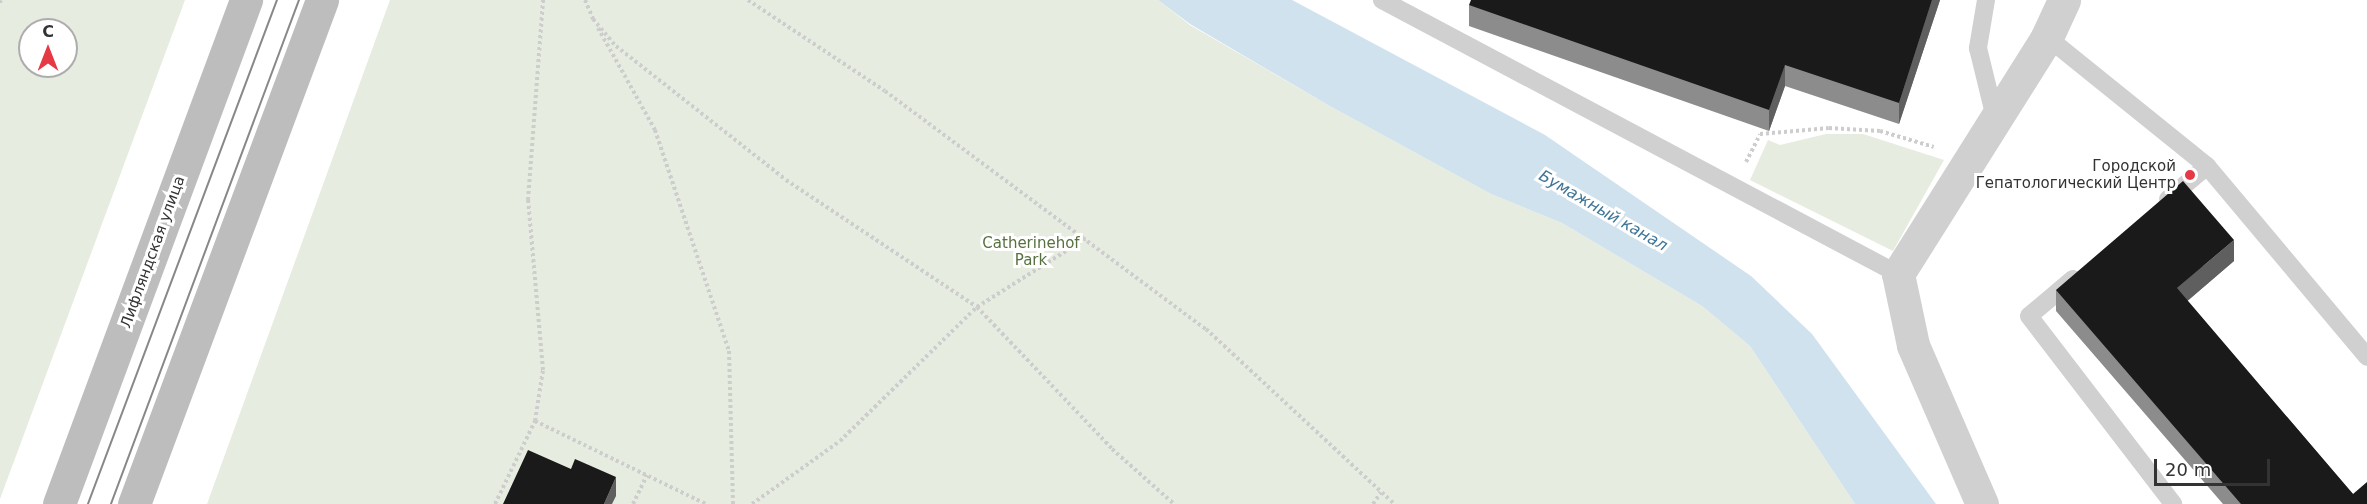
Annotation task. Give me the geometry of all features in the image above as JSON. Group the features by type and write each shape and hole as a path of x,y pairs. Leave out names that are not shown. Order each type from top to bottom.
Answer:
{"main road":[{"name":"Лифляндская улица","path":"59,504 246,0"},
{"path":"134,504 322,0"}],"street":[{"path":"1982,504 1913,345 1898,274 2047,37 2064,0"}],"lane":[{"path":"1382,0 1898,274"},
{"path":"1986,0 1978,48 1995,118"},
{"path":"2047,37 2207,166 2367,357"},
{"path":"2154,211 2207,166"},
{"path":"2091,264 2029,316 2173,504"}],"path":[{"path":"495,504 535,420 543,370 528,200 543,0"},
{"path":"585,0 593,19 656,130 729,351 733,504"},
{"path":"748,0 885,91 1206,329 1394,504"},
{"path":"593,19 616,46 786,180 977,307 1112,449 1174,504"},
{"path":"1734,187 1760,134 1857,127 1943,151"},
{"path":"752,504 840,441 977,307 1084,238"},
{"path":"535,420 706,504"},
{"path":"633,504 647,475"},
{"path":"1372,504 1381,492"}],"green space":[{"path":"0,0 185,0 0,499"},
{"name":"Catherinehof Park","path":"390,0 1158,0 1190,25 1328,105 1491,194 1562,223 1702,306 1750,346 1855,504 207,504"},
{"path":"1826,134 1863,134 1944,160 1893,251 1750,180 1768,140 1780,145"}],"water":[{"name":"Бумажный канал","path":"1158,0 1292,0 1545,135 1751,276 1812,334 1936,504 1855,504 1750,346 1702,306 1562,223 1491,194 1328,105 1190,24"}],"building":[{"path":"1471,0 1932,0 1899,103 1785,65 1769,110 1469,5"},
{"path":"2183,181 2234,240 2177,288 2353,494 2367,482 2367,504 2241,504 2056,290"},
{"path":"528,450 571,469 575,459 616,477 604,504 503,504"}],"tram line":[{"path":"88,504 277,0"},
{"path":"111,504 299,0"}],"place":[{"name":"Городской Гепатологический Центр","path":"2190,175"}]}
